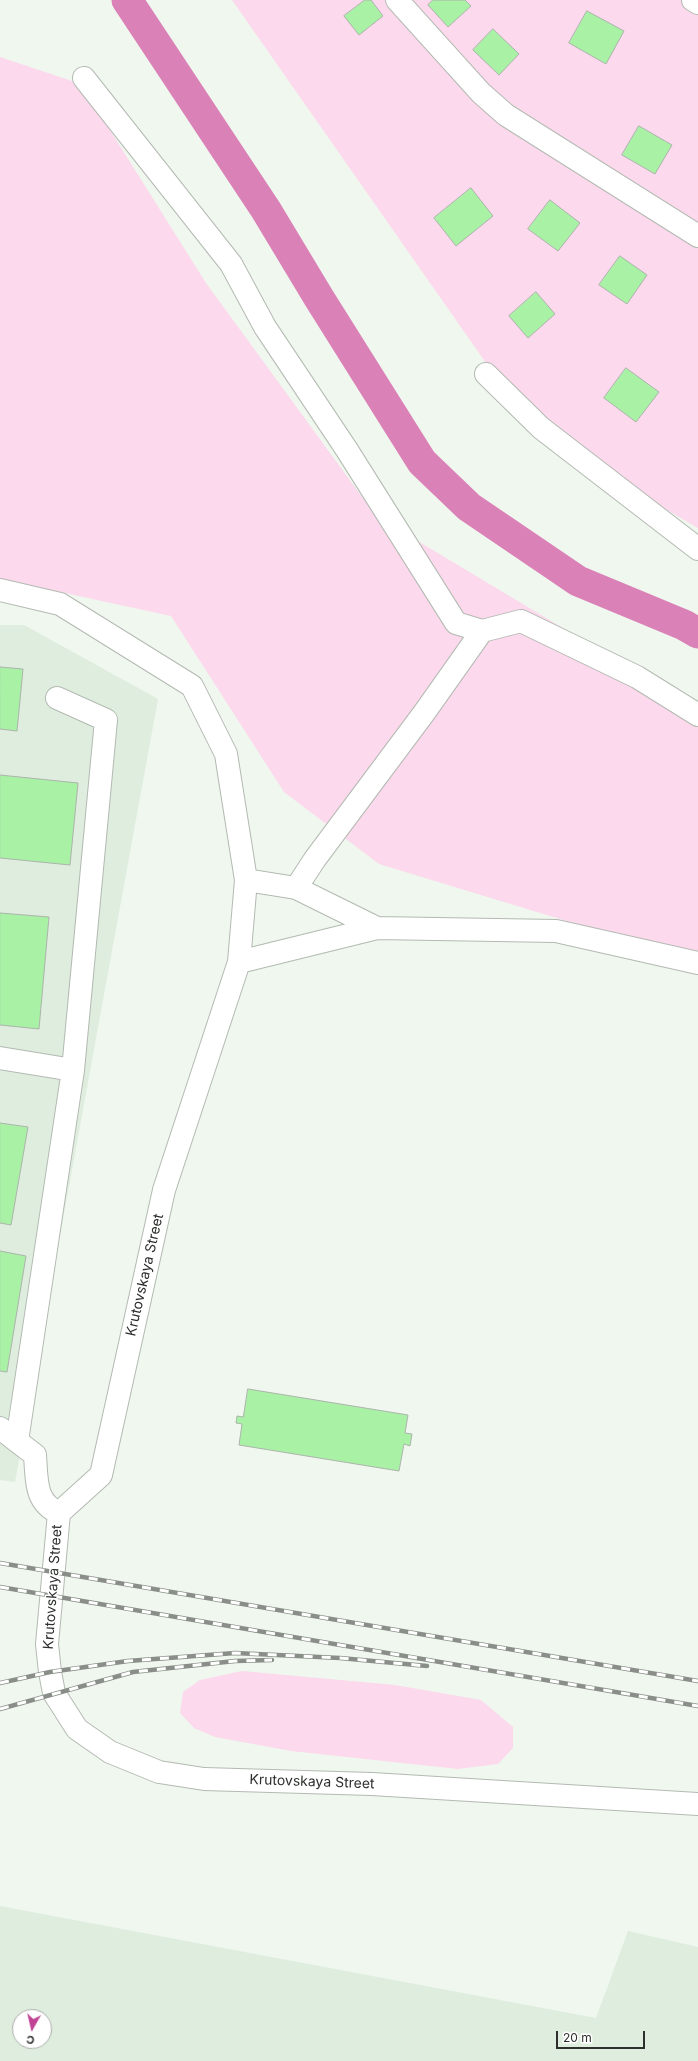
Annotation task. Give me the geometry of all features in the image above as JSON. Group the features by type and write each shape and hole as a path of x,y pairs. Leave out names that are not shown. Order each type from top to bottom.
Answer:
{"street":[{"path":"397,0 481,93 506,115 698,236"},
{"path":"693,0 698,3"},
{"path":"84,78 231,264 265,327 347,450 456,623 482,631 520,621 636,678 698,715"},
{"path":"486,374 540,428 698,549"},
{"name":"Krutovskaya Street","path":"0,590 60,604 192,686 226,754 246,880 239,962 164,1190 101,1475 59,1513 47,1644 54,1693 77,1729 110,1752 159,1772 204,1778 372,1784 698,1804"},
{"path":"296,888 315,859 424,713 482,631"},
{"path":"17,1441 73,1070 106,720 57,698"},
{"path":"246,880 296,888 377,928"},
{"path":"239,962 377,928 556,931 698,963"},
{"path":"0,1058 73,1070"},
{"path":"0,1428 35,1455 39,1495 49,1509 59,1513"}],"shaded area":[{"path":"232,0 698,0 698,528 535,433"},
{"path":"0,57 81,84 206,283 376,516 698,709 698,961 379,864 284,792 171,616 0,579"},
{"path":"0,625 24,625 158,699 15,1482 0,1480"},
{"path":"242,1671 395,1685 481,1700 513,1727 513,1748 498,1764 458,1769 291,1751 215,1737 194,1728 180,1713 183,1692 200,1680"},
{"path":"0,1906 596,2018 628,1931 698,1947 698,2061 0,2061"}],"building":[{"path":"365,0 371,0 383,16 359,35 344,16"},
{"path":"433,0 465,0 471,6 448,27 428,5"},
{"path":"587,11 624,31 606,64 569,43"},
{"path":"493,29 519,54 499,75 473,50"},
{"path":"639,126 672,145 655,174 622,155"},
{"path":"471,188 493,216 456,246 434,218"},
{"path":"550,200 580,223 558,251 528,229"},
{"path":"620,256 647,275 627,304 599,285"},
{"path":"536,292 555,314 528,338 509,316"},
{"path":"626,368 659,392 636,422 604,398"},
{"path":"0,667 23,669 17,731 0,729"},
{"path":"0,775 78,783 70,865 0,858"},
{"path":"0,913 49,917 39,1029 0,1025"},
{"path":"0,1123 28,1127 11,1225 0,1223"},
{"path":"0,1251 26,1256 7,1372 0,1371"},
{"path":"248,1389 408,1415 405,1433 412,1434 410,1446 404,1444 399,1471 239,1445 242,1424 236,1423 237,1416 243,1417"}],"waterway":[{"path":"127,0 266,210 319,298 422,462 469,507 578,581 684,625 698,633"}],"railway":[{"path":"0,1563 698,1681"},
{"path":"0,1587 698,1706"},
{"path":"0,1683 50,1672 128,1661 235,1653 340,1658 427,1666"},
{"path":"0,1709 133,1672 235,1661 272,1660"}]}
